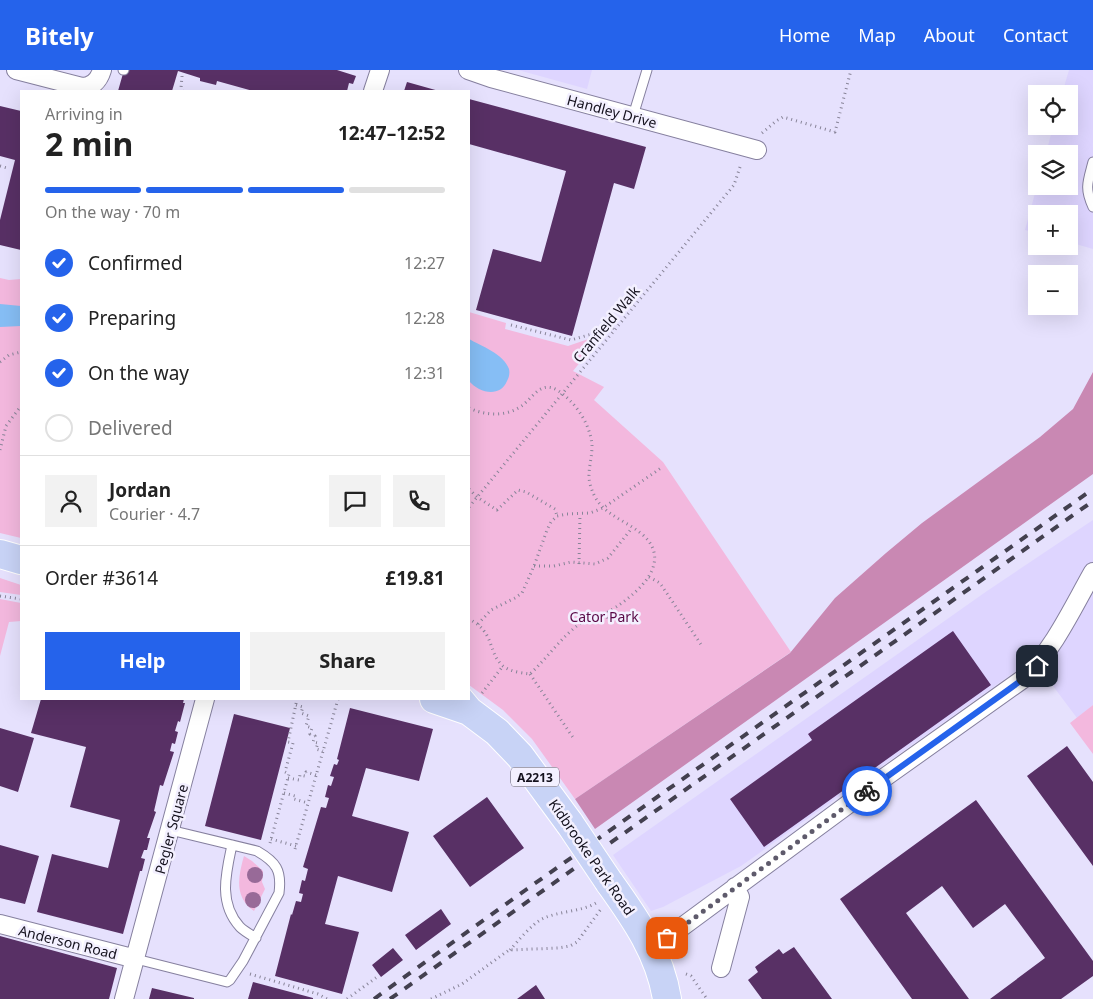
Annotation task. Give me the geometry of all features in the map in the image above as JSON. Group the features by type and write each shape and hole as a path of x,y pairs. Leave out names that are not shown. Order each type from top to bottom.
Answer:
{"highway":[{"path":"0,554 20,560"},
{"name":"Kidbrooke Park Road","path":"446,700 469,702 520,756 570,824 606,894 633,914 652,949 659,967 667,999"}],"street":[{"path":"16,70 88,87 100,77 102,70"},
{"path":"373,90 380,70"},
{"name":"Handley Drive","path":"468,70 491,78 752,148"},
{"path":"652,949 1023,679 1037,666 1050,649 1093,572"},
{"name":"Pegler Square","path":"124,999 205,700"},
{"path":"722,968 740,897 735,887"},
{"name":"Anderson Road","path":"0,924 136,959"}],"lane":[{"path":"633,116 647,70"},
{"path":"1093,162 1088,180 1087,194 1093,207"},
{"path":"136,959 227,982 237,970 256,938 279,893 281,881 277,868 269,858 232,845 170,830"},
{"path":"232,845 225,878 226,898 232,915 240,928 256,938"}],"path":[{"path":"752,148 776,121 783,118 835,132 851,70"},
{"path":"182,76 182,90"},
{"name":"Cranfield Walk","path":"470,506 734,185 752,148"},
{"path":"0,166 7,168"},
{"path":"511,325 571,340 618,327"},
{"path":"0,362 9,355 20,352"},
{"path":"470,408 486,413 499,414 512,411 524,404 540,389 548,387 557,390 580,411 591,436 592,446 588,468 595,497 603,508 642,534 653,549 654,560 650,577 626,600 605,613 581,623 565,636 530,674"},
{"path":"0,450 6,426 20,407"},
{"path":"478,624 492,610 522,593 551,522 557,516 590,513 603,508 661,468"},
{"path":"470,490 496,510 518,490 526,492 555,509 557,516"},
{"path":"579,564 580,514"},
{"path":"535,564 554,566 571,562 595,564 608,558 632,528"},
{"path":"650,577 660,583 702,646"},
{"path":"0,596 20,599"},
{"path":"605,613 612,625"},
{"path":"470,620 478,624 486,633 496,656 503,666 530,674 574,739"},
{"path":"469,702 503,666"},
{"path":"297,700 288,742 293,743 285,772 289,774 270,841 295,848 338,700"},
{"path":"296,705 303,707 301,713 309,716 306,726 312,728 310,734 315,736 313,742 318,743 316,749 323,751"},
{"path":"288,778 298,780 300,775 305,776 306,772 316,775"},
{"path":"284,793 295,796 294,799 308,803"},
{"path":"509,950 558,948 570,946 577,942 606,894"},
{"path":"431,999 462,984 509,950 540,920 562,912 591,906"},
{"path":"237,970 318,994 327,999"},
{"path":"347,999 377,977"}],"shaded area":[{"path":"518,70 592,70 587,89"},
{"path":"1069,70 1093,70 1093,249 1078,245 1078,205 1032,205 1035,195 1078,195 1078,145 1048,145 1051,135 1078,135 1078,85 1065,85"},
{"path":"1028,219 1028,231 1025,230"},
{"path":"1093,372 1093,474 595,829 575,799 790,653 835,598 886,553 922,523 1040,437 1073,409"},
{"path":"1093,520 1093,705 1077,718 1050,682 1023,666 741,866 663,907 651,911 613,855 987,591"}],"green space":[{"path":"0,278 9,280 20,279 20,538 0,533"},
{"name":"Cator Park","path":"470,312 506,323 505,329 568,346 603,334 573,371 604,387 594,400 663,462 791,652 575,799 532,739 503,710 470,686"},
{"path":"0,578 20,585 20,595 0,592"},
{"path":"0,599 20,603 20,621 9,622 0,656"},
{"path":"1093,705 1093,754 1070,723"},
{"path":"244,856 263,871 262,882 265,889 254,911 240,893 239,879"}],"water":[{"path":"0,304 20,306 20,326 0,327"},
{"path":"470,340 492,351 502,359 509,369 508,380 500,390 489,392 470,382"}],"building":[{"path":"124,70 337,70 356,76 353,84 349,83 347,90 249,90 217,81 216,85 200,81 200,78 178,71 172,90 118,90"},
{"path":"407,82 435,90 404,90"},
{"path":"470,99 646,147 634,189 614,183 572,336 476,310 493,249 541,262 566,171 470,144"},
{"path":"0,106 20,111 20,250 0,245 0,220 15,160 0,156"},
{"path":"953,631 991,685 764,847 730,799 812,740 808,734"},
{"path":"41,700 184,700 183,703 185,703 180,722 178,721 175,731 178,732 175,744 172,743 170,751 174,752 163,786 160,785 154,811 156,812 147,838 150,838 147,850 144,850 141,858 145,859 123,934 37,912 52,854 108,868 120,820 70,807 86,747 31,733"},
{"path":"350,708 433,729 419,781 366,768 352,816 409,832 392,892 338,876 325,924 359,932 342,994 275,976 291,914 296,901 301,902 303,894 299,893 302,880 305,881 308,869 303,867 321,807 326,808 329,798 325,797 328,785 331,786 334,777 330,776 334,764 337,765 339,760 337,759"},
{"path":"234,714 290,728 261,840 205,826"},
{"path":"0,728 34,738 18,792 0,786"},
{"path":"1067,746 1093,782 1093,866 1027,776"},
{"path":"487,797 524,848 470,887 433,836"},
{"path":"976,800 1093,961 1093,976 1061,999 990,999 1045,958 1005,904 973,928 942,886 906,913 969,999 912,999 840,899"},
{"path":"0,845 39,856 25,904 0,898"},
{"path":"441,909 451,924 416,950 405,935"},
{"path":"0,936 117,968 109,999 0,999"},
{"path":"794,947 832,999 762,999 748,980 758,972 755,967 779,949 783,954"},
{"path":"393,948 403,960 381,977 372,965"},
{"path":"253,982 313,998 313,999 248,999"},
{"path":"536,985 545,999 517,999"},
{"path":"152,988 194,998 194,999 149,999"}],"railway":[{"path":"374,999 1093,489"},
{"path":"390,999 1093,501"}],"way so far":[{"path":"667,938 867,791"}],"route":[{"path":"867,791 1023,679 1037,666"}]}
